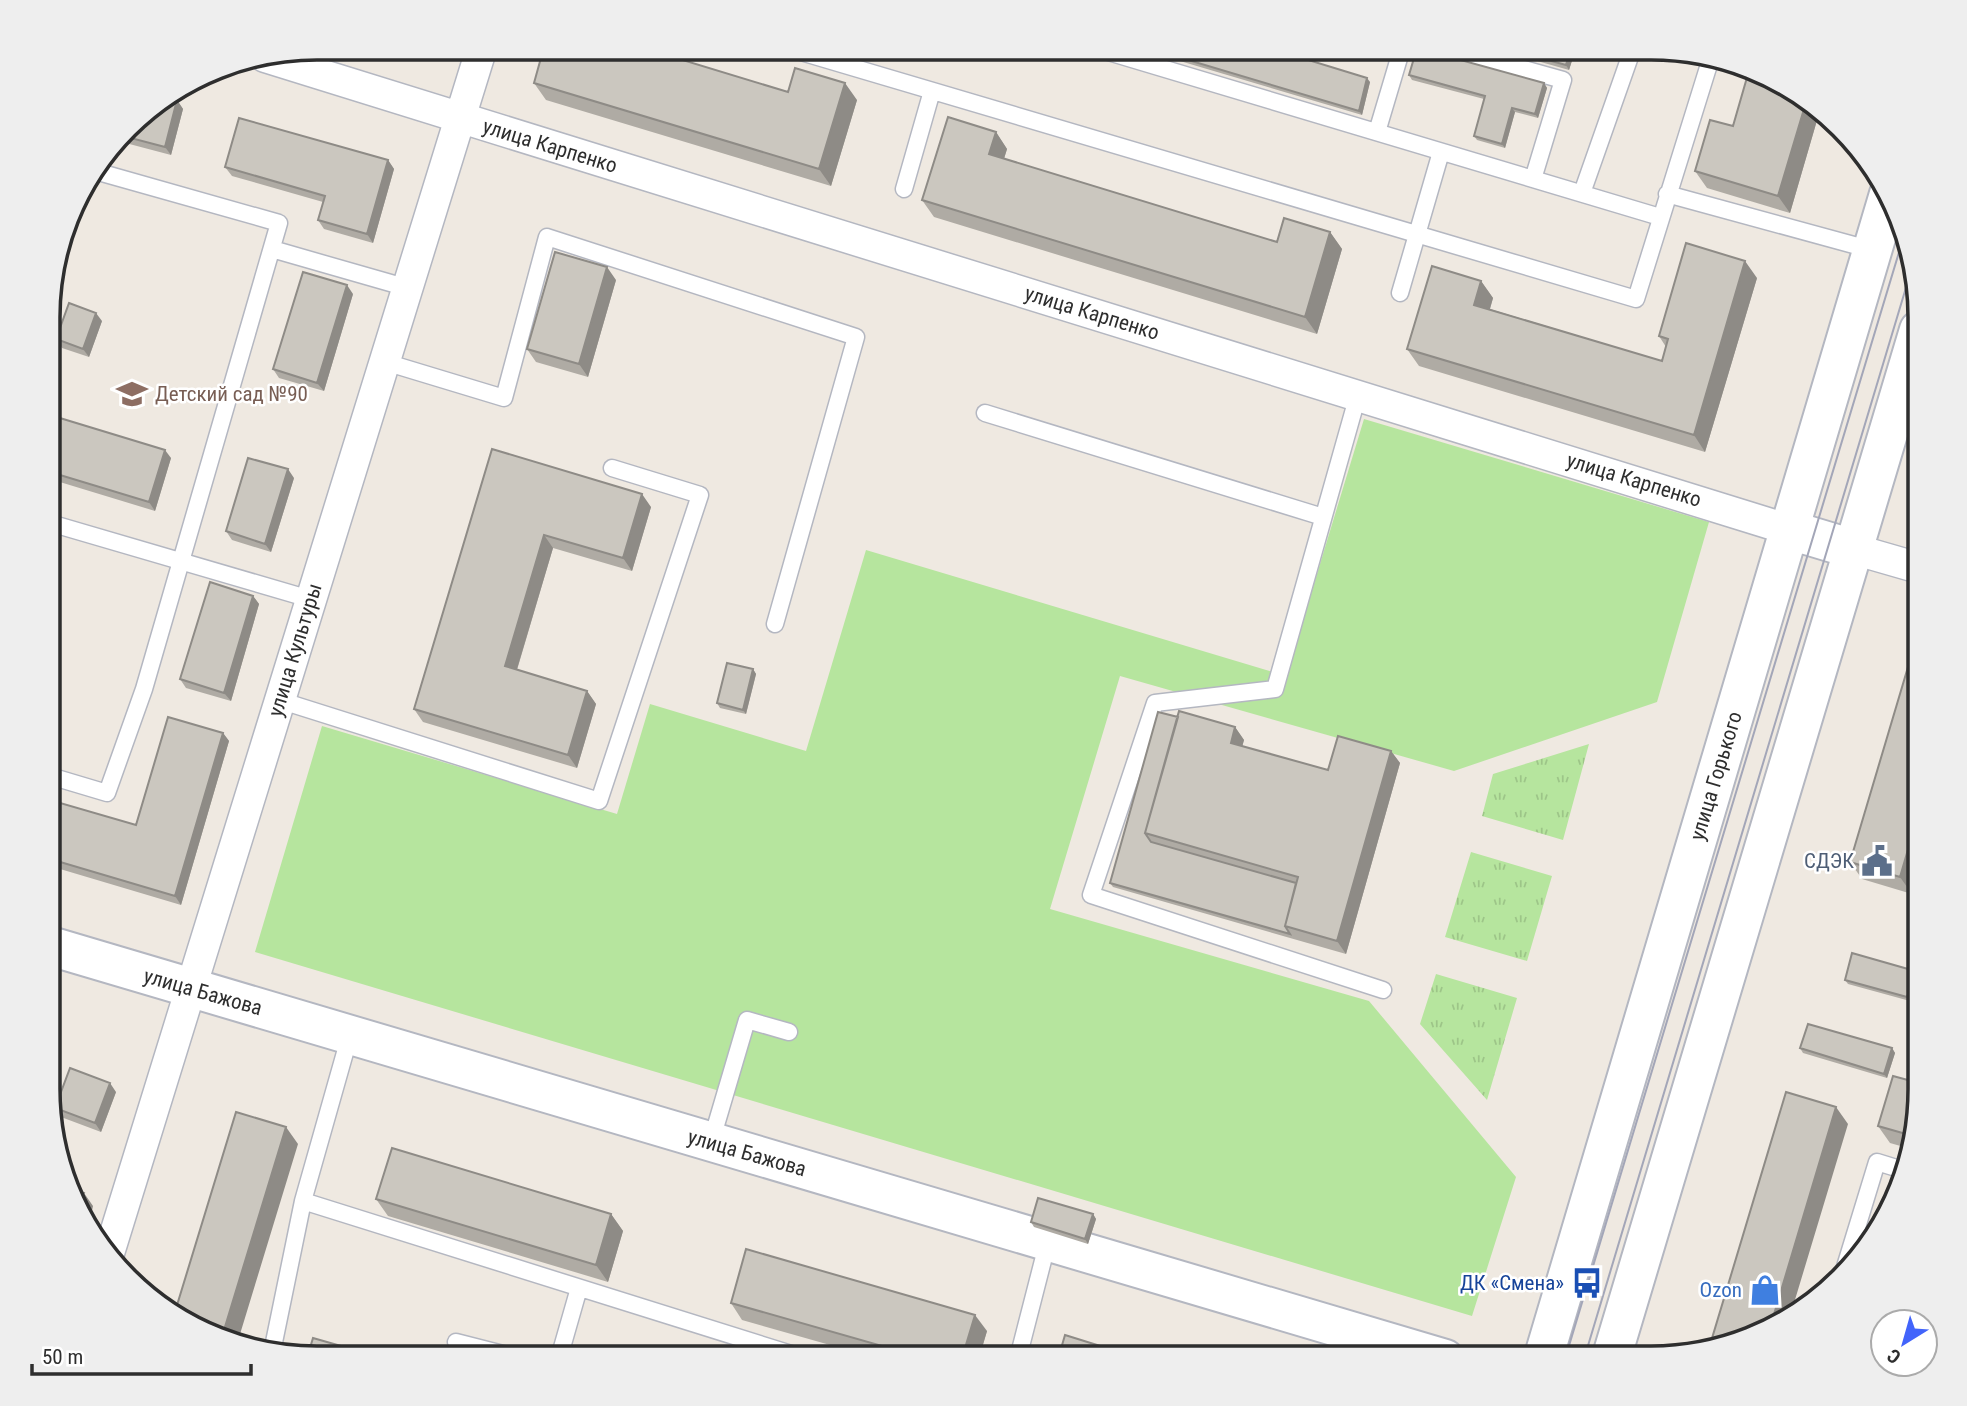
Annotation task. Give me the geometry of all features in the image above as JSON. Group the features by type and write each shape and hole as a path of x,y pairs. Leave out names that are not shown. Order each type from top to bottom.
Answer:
{"main road":[{"name":"улица Горького","path":"1547,1346 1884,210"},
{"path":"1615,1346 1908,366"},
{"name":"улица Карпенко","path":"1790,530 1853,549"},
{"name":"улица Бажова","path":"60,949 1401,1346"}],"street":[{"name":"улица Культуры","path":"112,1244 478,60"},
{"name":"улица Карпенко","path":"281,62 1790,530"},
{"name":"улица Карпенко","path":"1853,549 1908,565"}],"lane":[{"path":"828,60 1636,299 1708,66"},
{"path":"1135,60 1660,217"},
{"path":"1377,132 1398,60"},
{"path":"1491,60 1563,80 1533,179"},
{"path":"1582,193 1629,60"},
{"path":"904,189 932,91"},
{"path":"1400,293 1441,152"},
{"path":"60,779 107,793 144,689 279,223 103,173"},
{"path":"1667,194 1872,250"},
{"path":"386,362 504,398 547,237 856,337 775,624"},
{"path":"272,249 408,288"},
{"path":"1358,395 1275,689 1155,703 1091,895 1383,990"},
{"path":"985,413 1323,517"},
{"path":"279,700 599,802 700,495 612,468"},
{"path":"60,526 310,599"},
{"path":"711,1142 747,1020 789,1032"},
{"path":"274,1343 303,1201 350,1035"},
{"path":"1850,1252 1877,1162 1895,1168"},
{"path":"303,1201 762,1346"},
{"path":"1021,1346 1048,1241"},
{"path":"562,1346 579,1288"},
{"path":"456,1342 472,1346"}],"green space":[{"path":"1364,419 1709,522 1657,702 1454,771 1120,676 1050,909 1369,1001 1516,1177 1472,1316 255,952 322,726 617,814 650,704 806,751 866,550 1286,676"},
{"path":"1589,744 1563,840 1482,816 1493,774"},
{"path":"1471,852 1552,876 1527,961 1445,937"},
{"path":"1436,974 1517,998 1487,1100 1420,1024"}],"building":[{"path":"540,60 683,60 788,92 795,68 845,83 819,169 534,83"},
{"path":"1188,60 1308,60 1367,78 1359,111"},
{"path":"1413,60 1461,60 1544,83 1535,114 1512,108 1502,144 1474,136 1485,96 1409,75"},
{"path":"1548,60 1567,60 1566,65"},
{"path":"1747,78 1779,94 1804,111 1778,196 1695,171 1710,120 1733,126"},
{"path":"177,101 165,147 132,138"},
{"path":"948,117 996,132 989,154 1277,242 1284,218 1330,232 1305,317 922,200"},
{"path":"239,118 388,160 367,234 318,220 325,196 225,167"},
{"path":"1686,243 1745,261 1694,435 1407,349 1432,266 1481,281 1474,305 1662,361 1668,339 1659,336"},
{"path":"555,252 607,267 579,364 527,349"},
{"path":"303,272 347,285 317,383 273,369"},
{"path":"69,303 96,313 83,349 60,340 60,328"},
{"path":"60,418 165,450 149,502 60,475"},
{"path":"492,449 642,494 623,558 544,535 505,666 587,691 568,755 414,709"},
{"path":"248,458 288,469 265,544 226,531"},
{"path":"210,582 253,596 224,693 180,679"},
{"path":"727,663 753,669 743,710 717,703"},
{"path":"1908,667 1908,850 1900,877 1850,862"},
{"path":"1179,711 1235,727 1231,743 1328,770 1338,736 1391,751 1337,941 1285,926 1298,877 1145,833"},
{"path":"1158,712 1178,717 1145,833 1151,842 1296,883 1285,926 1290,934 1110,883"},
{"path":"168,717 223,733 175,896 60,862 60,803 136,825"},
{"path":"1852,953 1908,969 1908,994 1907,997 1845,980"},
{"path":"1808,1024 1892,1048 1884,1074 1800,1048"},
{"path":"70,1068 110,1083 95,1123 60,1110 60,1095"},
{"path":"1893,1076 1908,1080 1904,1133 1878,1126"},
{"path":"1786,1092 1836,1107 1774,1315 1749,1327 1712,1339"},
{"path":"236,1112 286,1127 224,1329 177,1305"},
{"path":"392,1148 611,1214 596,1265 376,1199"},
{"path":"1038,1198 1093,1214 1085,1239 1031,1222"},
{"path":"746,1249 975,1315 966,1346 882,1346 731,1303"},
{"path":"1065,1335 1100,1346 1062,1346"},
{"path":"313,1338 341,1346 317,1346 311,1346"}],"tram line":[{"path":"1569,1346 1899,251"},
{"path":"1588,1346 1906,289"}],"place":[{"name":"Детский сад №90","path":"132,394"},
{"name":"СДЭК","path":"1877,861"},
{"name":"ДК «Смена»","path":"1587,1283"},
{"name":"Ozon","path":"1765,1290"}]}
